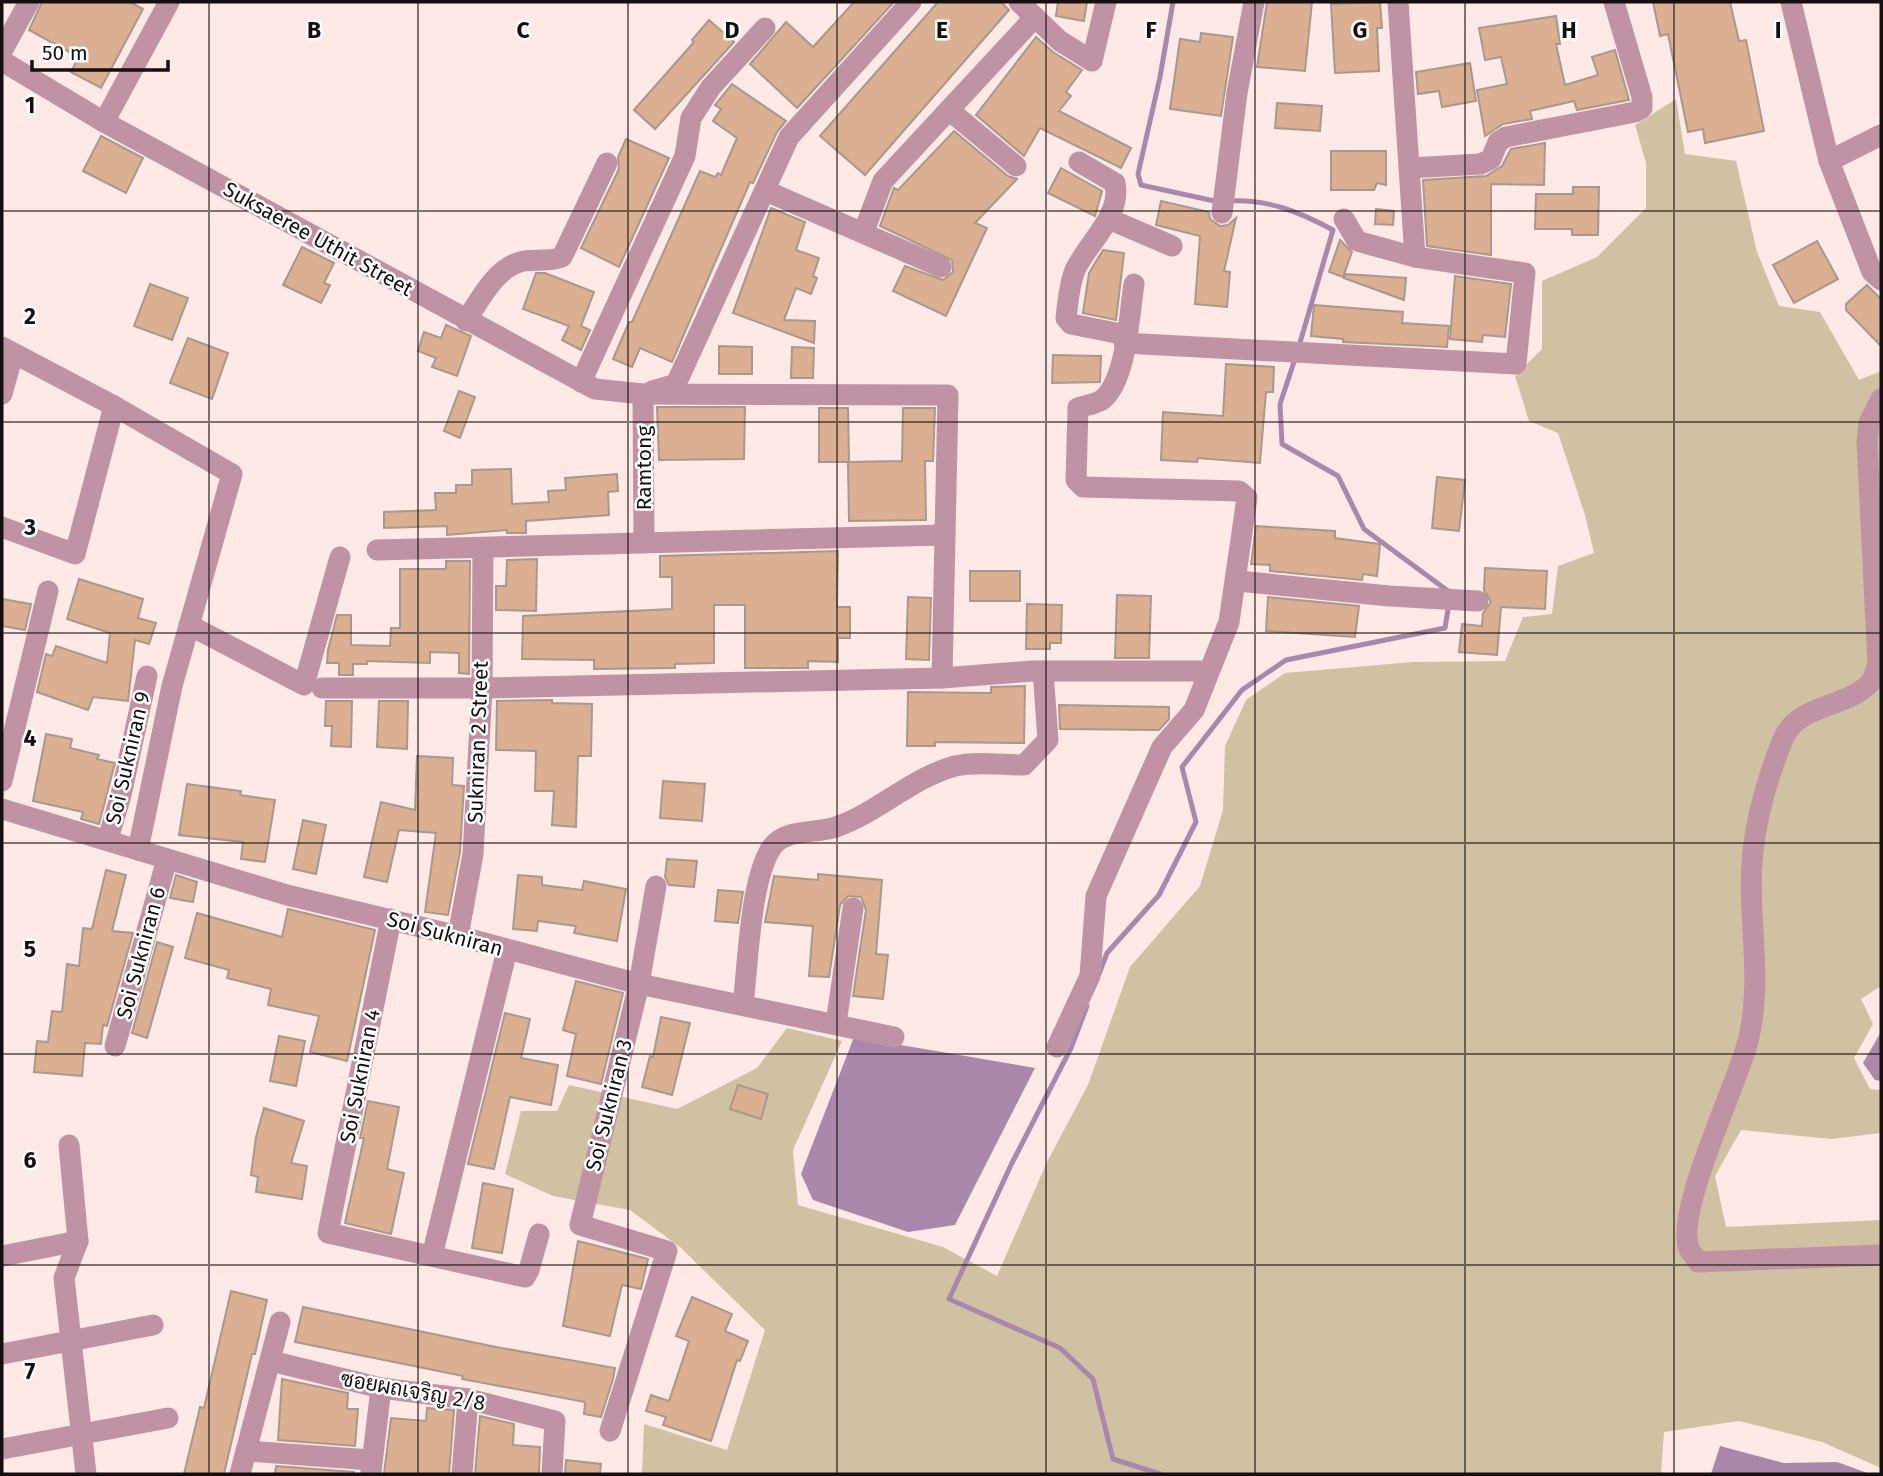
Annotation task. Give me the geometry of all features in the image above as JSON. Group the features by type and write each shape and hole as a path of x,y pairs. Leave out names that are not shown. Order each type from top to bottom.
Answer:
{"street":[{"name":"Suksaeree Uthit Street","path":"29,2 3,49 104,121 466,321 595,389 643,394 948,395 943,535"},
{"path":"104,121 169,2"},
{"path":"643,394 676,384 789,137 911,2"},
{"path":"1019,2 1060,41 1093,61 1106,2"},
{"path":"1222,213 1237,93 1254,2"},
{"path":"1398,2 1415,257"},
{"path":"1409,168 1481,164 1491,159 1498,142 1506,137 1635,112 1642,108 1642,97 1614,2"},
{"path":"1791,2 1829,162 1872,272 1881,280"},
{"path":"864,231 883,181 1035,17"},
{"path":"582,382 685,156 691,118 711,87 765,28"},
{"path":"949,110 1016,166"},
{"path":"1829,162 1881,135"},
{"path":"1079,162 1115,183 1117,190 1109,219 1071,279 1066,318 1070,324 1125,339 1256,351 1516,364 1525,273 1415,257 1357,241 1344,219"},
{"path":"466,321 495,280 508,268 524,261 562,257 607,163"},
{"path":"766,191 864,231 942,267"},
{"path":"1109,219 1172,246"},
{"path":"1057,1046 1090,975 1096,896 1162,747 1188,719 1229,622 1238,581 1247,498 1239,491 1083,486 1076,480 1078,408 1102,400 1114,384 1134,285"},
{"path":"2,394 8,351 114,406 232,474 172,685 138,850"},
{"name":"Ramtong","path":"643,394 644,541"},
{"path":"1881,399 1869,423 1867,442 1878,664 1870,682 1851,695 1801,716 1785,735 1769,777 1753,852 1756,1000 1748,1044 1702,1168 1690,1218 1689,1248 1698,1262 1881,1255"},
{"path":"2,527 75,554 114,406"},
{"path":"377,550 943,535 942,678"},
{"name":"Sukniran 2 Street","path":"458,936 473,854 482,688 483,548"},
{"path":"189,625 304,685 340,557"},
{"path":"1238,581 1461,600"},
{"path":"2,781 48,592"},
{"path":"322,688 482,688 942,678 1043,671 1209,671"},
{"path":"743,1005 757,891 764,864 778,840 790,835 839,826 871,813 925,776 959,765 1024,765 1048,740 1043,671"},
{"name":"Soi Sukniran 9","path":"108,839 121,795 147,676"},
{"name":"Soi Sukniran","path":"2,809 287,895 458,936 639,985 836,1023 894,1037"},
{"name":"Soi Sukniran 6","path":"115,1046 167,859"},
{"name":"Soi Sukniran 3","path":"610,1431 667,1251 580,1225 639,985 656,886"},
{"path":"836,1023 853,908"},
{"name":"Soi Sukniran 4","path":"391,919 328,1233 432,1256"},
{"path":"507,950 432,1256 524,1278 529,1270 539,1234"},
{"path":"69,1146 78,1241 64,1278 69,1343 86,1474"},
{"path":"2,1256 78,1241"},
{"path":"240,1474 281,1322"},
{"path":"2,1354 153,1325"},
{"name":"ซอยผถเจริญ 2/8","path":"271,1362 381,1388 468,1399 555,1421 552,1474"},
{"path":"246,1451 371,1467 381,1388"},
{"path":"462,1474 468,1399"},
{"path":"2,1448 168,1418"}],"shaded area":[{"path":"1676,99 1685,154 1736,161 1757,252 1779,306 1820,312 1859,380 1881,371 1881,986 1861,999 1873,1024 1854,1058 1870,1089 1881,1090 1881,1133 1831,1139 1741,1130 1715,1176 1726,1227 1881,1220 1881,1468 1822,1442 1739,1421 1664,1432 1661,1474 642,1474 644,1424 727,1450 765,1330 681,1248 630,1210 553,1196 505,1174 521,1111 557,1111 569,1085 677,1109 757,1068 787,1028 842,1041 793,1150 798,1205 943,1247 997,1276 1047,1162 1088,1085 1130,967 1200,886 1223,810 1225,746 1246,700 1285,673 1413,662 1505,661 1523,617 1552,614 1558,566 1594,553 1585,515 1558,433 1529,421 1515,376 1542,349 1542,281 1597,257 1646,208 1646,163 1635,125"},
{"path":"1881,1032 1881,1081 1875,1080 1863,1063"},
{"path":"854,1037 1035,1068 955,1225 908,1232 813,1200 801,1174"},
{"path":"1720,1446 1784,1463 1837,1462 1870,1474 1711,1474"}],"building":[{"path":"42,2 130,2 143,9 101,88 71,72 76,62 70,59 73,54 29,30"},
{"path":"854,2 894,2 797,108 750,64 786,22 813,47"},
{"path":"938,2 1001,2 1009,10 865,175 820,136"},
{"path":"1058,2 1087,2 1084,21 1056,16"},
{"path":"1267,2 1312,2 1305,71 1257,67"},
{"path":"1380,2 1382,28 1377,28 1379,71 1335,73 1331,4"},
{"path":"1653,2 1730,2 1739,41 1746,40 1764,131 1705,143 1703,129 1688,132 1668,34 1660,36"},
{"path":"1556,16 1560,44 1556,44 1565,85 1598,75 1592,57 1615,50 1629,100 1577,110 1574,101 1530,111 1532,119 1503,124 1485,136 1477,90 1507,84 1501,57 1485,60 1479,28"},
{"path":"709,20 734,42 655,129 634,110 694,42 692,40"},
{"path":"1201,33 1233,37 1221,116 1170,109 1180,39 1200,42"},
{"path":"1036,37 1053,52 1082,70 1066,92 1071,96 1059,111 1131,148 1121,168 1040,128 1024,156 976,115"},
{"path":"1470,63 1476,101 1442,107 1439,91 1418,94 1416,72"},
{"path":"732,84 786,121 777,132 753,183 750,182 672,362 640,348 632,367 613,359 629,322 632,322 700,171 715,177 718,173 721,175 737,138 713,121 721,109 715,105"},
{"path":"1277,103 1322,106 1320,131 1275,128"},
{"path":"954,131 1008,176 1017,179 975,223 987,228 946,316 893,291 905,266 943,280 953,272 952,260 880,226 894,188 898,190"},
{"path":"101,136 143,158 126,193 83,171"},
{"path":"626,139 669,158 619,267 581,248 619,169 618,157"},
{"path":"1545,143 1544,185 1491,184 1491,255 1427,246 1423,180 1486,176 1502,166 1511,149"},
{"path":"1331,151 1386,151 1386,185 1377,183 1374,190 1331,190"},
{"path":"1061,168 1102,191 1095,216 1048,193"},
{"path":"1573,187 1599,187 1598,235 1572,235 1572,229 1535,229 1536,194 1573,194"},
{"path":"1161,201 1209,212 1210,219 1220,226 1228,225 1236,218 1224,271 1230,272 1227,307 1195,304 1200,236 1156,225"},
{"path":"771,208 805,222 796,250 819,258 813,276 817,278 811,294 796,288 784,320 815,321 814,343 733,313"},
{"path":"1376,209 1394,211 1393,225 1375,224"},
{"path":"1340,240 1352,252 1343,277 1329,272"},
{"path":"1817,241 1838,279 1794,303 1773,265"},
{"path":"302,247 334,263 324,283 330,285 321,303 283,285"},
{"path":"1103,250 1124,253 1116,320 1083,313 1089,273"},
{"path":"536,273 545,273 594,292 581,326 590,330 581,350 562,340 569,326 523,309"},
{"path":"1345,274 1406,278 1404,300 1344,278"},
{"path":"1455,276 1511,284 1505,337 1483,335 1482,342 1450,339"},
{"path":"150,284 188,298 172,340 134,326"},
{"path":"1867,285 1881,299 1881,346 1846,310 1846,304"},
{"path":"1314,305 1403,312 1402,323 1449,326 1447,347 1343,342 1343,339 1311,336"},
{"path":"446,325 471,336 457,376 432,367 436,358 418,351 424,332 441,338"},
{"path":"188,338 228,353 212,399 170,383"},
{"path":"719,346 752,347 752,374 719,374"},
{"path":"792,347 814,348 813,378 791,378"},
{"path":"1053,355 1101,356 1100,382 1052,383"},
{"path":"1226,364 1274,367 1273,392 1266,392 1260,463 1198,458 1197,462 1161,460 1163,412 1223,416"},
{"path":"459,391 475,397 460,438 444,431"},
{"path":"657,407 745,407 744,459 659,460"},
{"path":"819,408 848,408 849,462 819,462"},
{"path":"903,408 935,408 933,461 925,461 926,520 849,521 848,462 902,461"},
{"path":"511,469 512,504 549,502 548,491 566,490 565,478 617,474 618,491 608,492 609,515 526,521 526,533 507,533 507,530 447,535 447,526 384,528 384,512 436,510 435,493 456,493 456,485 472,485 472,470"},
{"path":"1437,477 1465,480 1459,531 1432,528"},
{"path":"1256,526 1335,531 1335,538 1380,544 1377,576 1363,574 1362,580 1270,571 1270,565 1251,564"},
{"path":"838,551 837,607 850,607 850,638 838,638 838,662 808,661 808,668 745,668 745,605 714,605 714,663 675,664 675,668 594,669 594,660 522,659 523,616 672,609 672,577 660,577 660,556"},
{"path":"537,559 536,611 496,610 496,586 506,586 507,560"},
{"path":"446,561 470,561 469,674 459,673 459,653 430,652 430,663 367,661 367,664 353,664 353,675 339,675 339,663 327,663 337,615 351,615 351,645 390,646 391,628 400,628 400,569 446,569"},
{"path":"1485,568 1547,571 1545,609 1501,607 1497,655 1459,652 1462,624 1482,626 1483,613 1491,602 1484,590"},
{"path":"970,571 1020,571 1020,601 970,601"},
{"path":"79,579 143,599 138,618 156,623 149,644 135,640 128,701 93,697 88,710 37,692 46,654 52,656 56,646 107,663 110,633 67,619"},
{"path":"1117,595 1151,596 1149,658 1115,658"},
{"path":"908,597 931,598 929,660 906,659"},
{"path":"1268,597 1359,606 1355,637 1266,631"},
{"path":"2,599 31,604 25,630 2,626"},
{"path":"1027,604 1062,605 1061,643 1050,643 1050,649 1026,649"},
{"path":"1025,686 1024,743 935,742 935,746 907,746 908,692 991,693 991,687"},
{"path":"552,700 552,703 592,704 591,756 578,756 576,827 552,825 554,791 535,791 536,751 496,750 497,701"},
{"path":"326,701 352,701 351,747 331,746 332,726 325,726"},
{"path":"379,701 408,701 407,749 377,747"},
{"path":"1059,705 1169,707 1169,719 1159,730 1060,729"},
{"path":"46,734 72,739 70,748 99,755 97,759 115,763 99,824 81,819 83,812 33,801"},
{"path":"417,756 453,758 452,785 464,786 460,852 448,915 425,912 436,833 399,830 387,882 364,877 381,802 415,810"},
{"path":"663,781 705,784 702,821 660,818"},
{"path":"187,784 241,791 240,795 275,800 265,862 241,859 243,842 179,835"},
{"path":"303,820 326,825 316,874 293,869"},
{"path":"667,859 697,861 694,887 669,885 665,877"},
{"path":"106,870 126,875 112,931 133,933 107,1026 103,1025 101,1044 85,1043 82,1076 34,1072 37,1041 48,1042 52,1011 62,1012 67,964 79,966 83,928 92,929"},
{"path":"818,874 882,880 876,954 888,955 883,999 853,996 866,910 861,897 848,896 840,905 829,977 809,976 813,926 765,922 774,876 818,880"},
{"path":"176,875 197,882 193,902 170,898"},
{"path":"518,875 542,877 542,885 582,890 584,881 626,889 617,941 574,933 576,926 538,921 537,931 513,929"},
{"path":"718,890 743,892 738,923 715,921"},
{"path":"288,909 375,930 347,1061 310,1052 319,1016 268,1005 271,989 227,978 229,970 185,958 197,913 282,937"},
{"path":"157,942 173,947 147,1038 132,1033"},
{"path":"576,981 623,993 601,1084 567,1076 576,1034 563,1030"},
{"path":"505,1013 530,1019 521,1058 558,1065 551,1105 510,1097 494,1169 468,1164"},
{"path":"661,1017 690,1023 672,1095 642,1087 650,1056 653,1057"},
{"path":"279,1036 305,1041 296,1086 270,1081"},
{"path":"738,1085 768,1094 761,1119 730,1109"},
{"path":"368,1101 399,1107 387,1169 404,1173 391,1234 345,1223 364,1138 360,1138"},
{"path":"264,1108 304,1121 291,1163 307,1166 302,1199 256,1192 258,1177 251,1175 256,1137"},
{"path":"483,1183 513,1189 502,1253 472,1248"},
{"path":"578,1241 648,1259 641,1289 622,1285 610,1336 563,1326"},
{"path":"231,1291 267,1300 255,1354 252,1354 224,1474 184,1474 200,1407 204,1408"},
{"path":"692,1297 732,1314 725,1331 748,1341 740,1361 737,1360 711,1441 663,1425 666,1417 646,1411 651,1395 669,1401 689,1341 676,1336"},
{"path":"303,1307 496,1347 615,1368 613,1379 601,1417 584,1414 585,1402 462,1379 463,1376 295,1342"},
{"path":"282,1379 348,1393 347,1409 358,1409 355,1446 278,1440"},
{"path":"427,1408 454,1410 449,1474 384,1474 391,1418 426,1421"},
{"path":"480,1416 514,1424 513,1445 540,1447 539,1474 475,1474"},
{"path":"566,1460 601,1464 600,1474 565,1474"},
{"path":"276,1466 354,1472 354,1474 275,1474"}],"waterway":[{"path":"1173,2 1160,77 1138,174 1141,185 1219,202"},
{"path":"1229,201 1257,202 1283,208 1333,230 1299,346"},
{"path":"1295,359 1280,404 1282,444 1338,476 1364,529 1448,591"},
{"path":"1099,974 1107,953 1159,895 1196,822 1182,767 1242,690 1286,660 1445,628 1449,603"},
{"path":"1087,1006 1071,1048 1011,1165 949,1299 1060,1348 1093,1379 1113,1459 1160,1474"}]}
